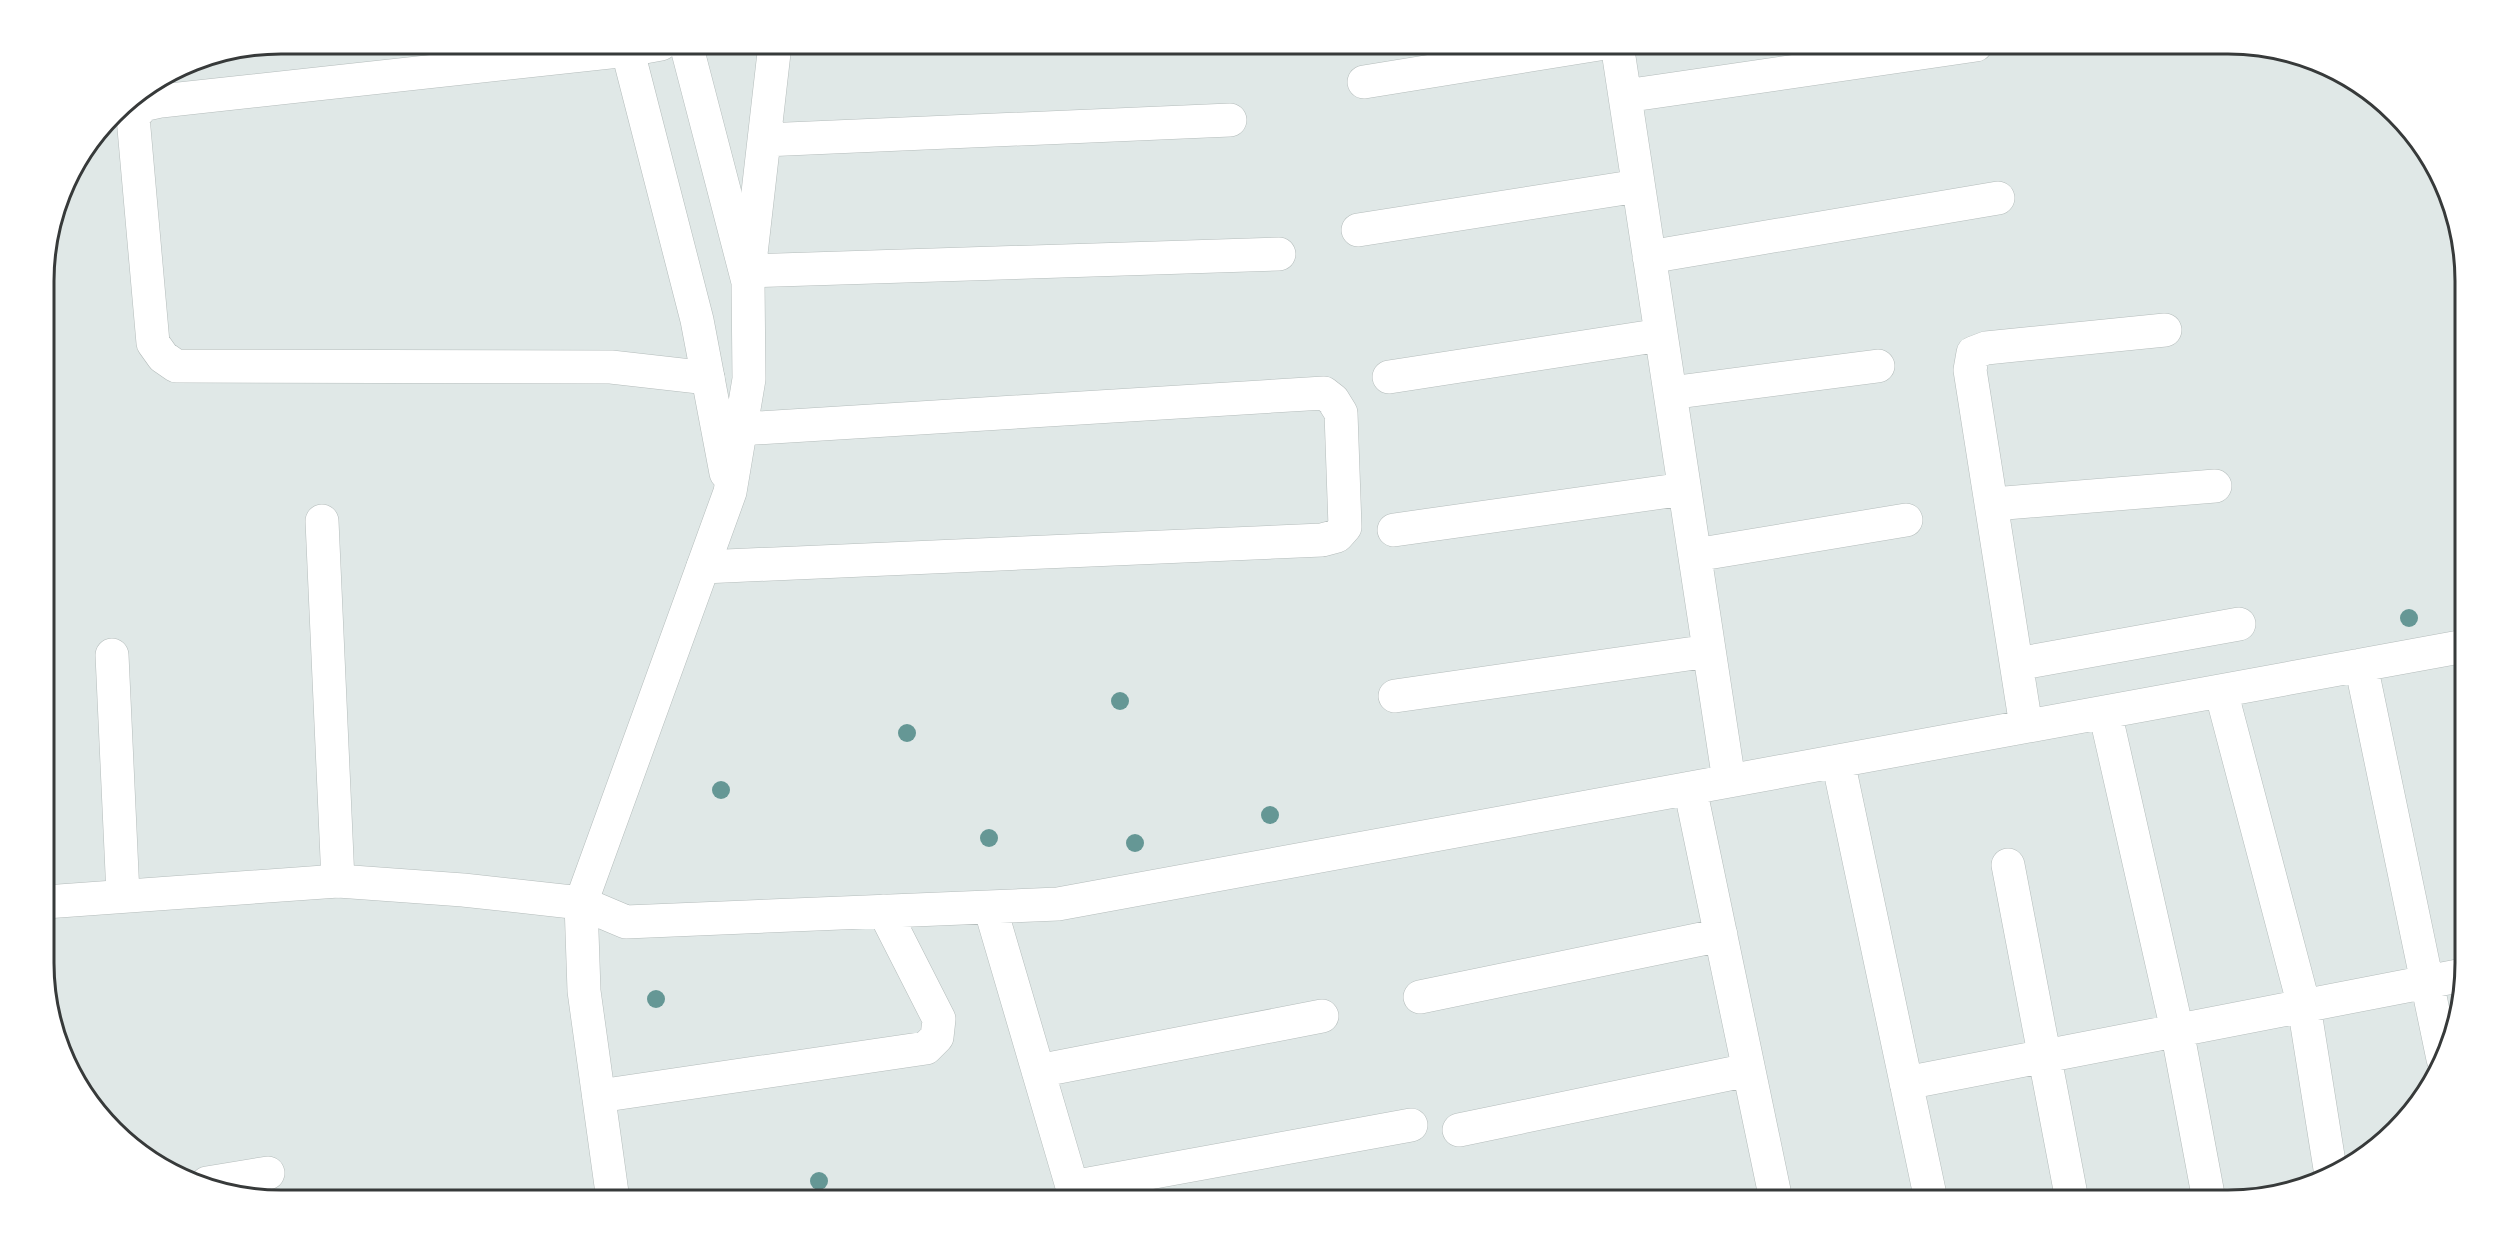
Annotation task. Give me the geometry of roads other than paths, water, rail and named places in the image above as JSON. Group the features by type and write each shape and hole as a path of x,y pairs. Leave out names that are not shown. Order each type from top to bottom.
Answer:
{"street":[{"path":"559,54 143,105 133,117 153,343 163,357 176,366 611,368 708,378"},
{"path":"629,54 697,320 730,492"},
{"path":"689,54 748,277"},
{"path":"613,1190 584,991 581,903 730,492 749,379 748,277 774,54"},
{"path":"1364,82 1537,54"},
{"path":"1618,54 1729,781"},
{"path":"1624,96 1914,54"},
{"path":"764,140 1230,120"},
{"path":"1358,230 1638,186"},
{"path":"1649,257 1998,198"},
{"path":"748,277 1280,254"},
{"path":"2026,726 1993,504 1970,370 1972,353 1986,348 2165,330"},
{"path":"1389,377 1661,334"},
{"path":"1670,393 1878,366"},
{"path":"703,567 1322,540 1337,536 1345,528 1341,412 1333,400 1324,393 741,429"},
{"path":"1993,504 2215,486"},
{"path":"1394,530 1684,489"},
{"path":"1695,555 1906,520"},
{"path":"322,521 338,881"},
{"path":"2017,664 2239,624"},
{"path":"54,901 338,881 463,890 581,903 626,922 1058,904 2455,648"},
{"path":"1395,696 1709,651"},
{"path":"112,655 123,895"},
{"path":"2361,665 2440,1044"},
{"path":"2221,691 2304,1005 2330,1166"},
{"path":"2105,712 2177,1030 2207,1190"},
{"path":"1838,761 1929,1190"},
{"path":"1690,788 1774,1190"},
{"path":"2008,865 2070,1190"},
{"path":"990,907 1073,1190"},
{"path":"599,1096 926,1048 937,1037 939,1019 884,911"},
{"path":"1420,997 1721,935"},
{"path":"1906,1083 2045,1058 2455,977"},
{"path":"1038,1071 1322,1016"},
{"path":"1459,1130 1749,1070"},
{"path":"1089,1190 1411,1125"},
{"path":"219,1181 268,1173"}]}
